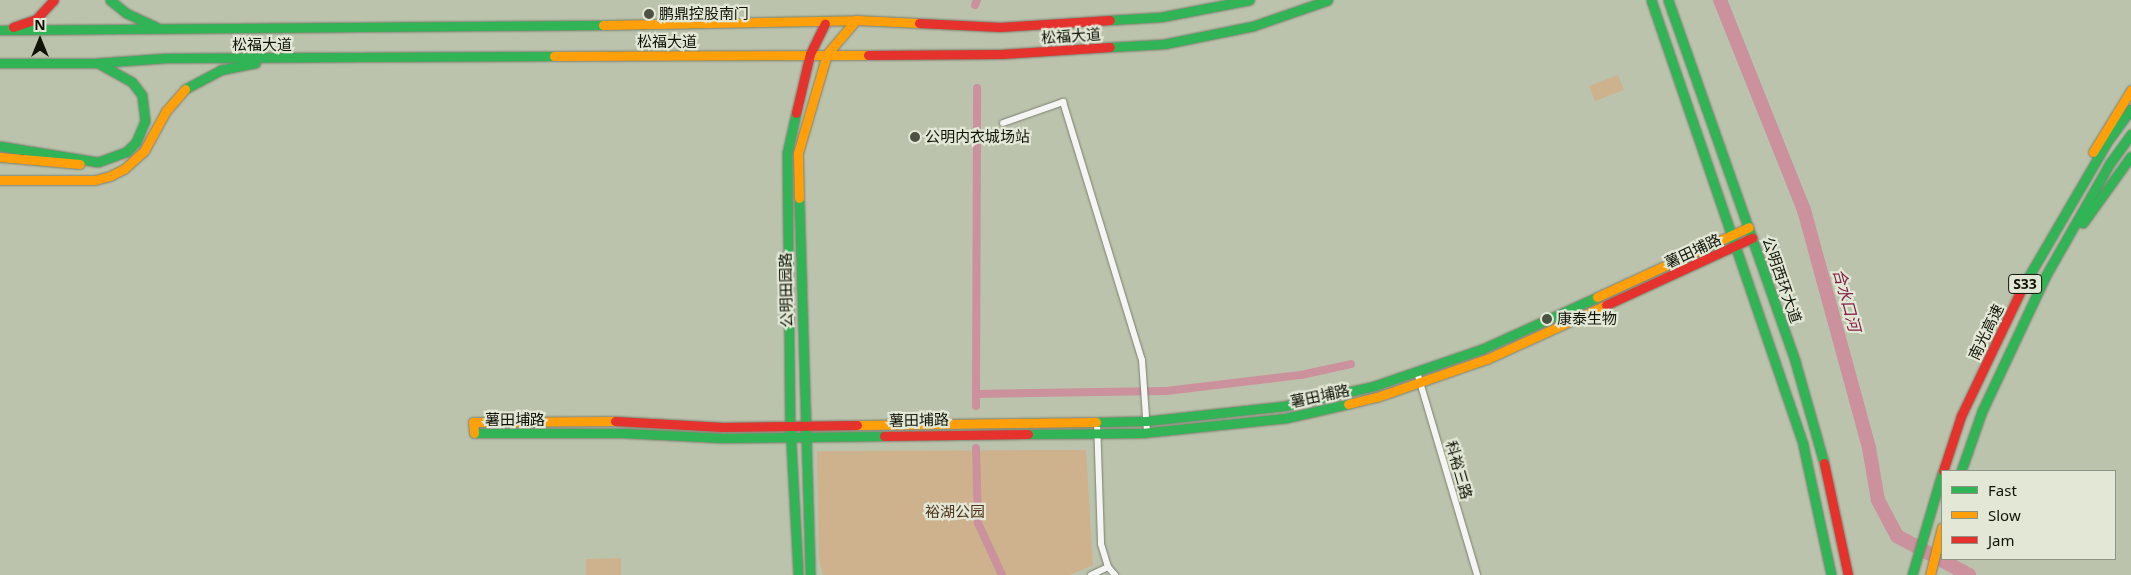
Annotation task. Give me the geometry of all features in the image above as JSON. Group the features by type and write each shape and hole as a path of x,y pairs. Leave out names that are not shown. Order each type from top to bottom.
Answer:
{"main road":[{"path":"1,30 36,19 54,0"},
{"path":"110,0 126,13 159,28"},
{"name":"松福大道","path":"1,30 825,23 856,20 1000,27 1161,18 1248,0"},
{"name":"松福大道","path":"0,63 96,63 166,58 275,59 1001,54 1164,44 1254,26 1328,0"},
{"path":"1651,0 1803,445 1831,575"},
{"name":"公明西环大道","path":"1668,0 1752,238 1818,437 1848,575"},
{"name":"公明田园路","path":"810,575 803,425 798,153 827,54 856,20"},
{"name":"公明田园路","path":"798,575 790,425 787,153 810,54 825,23"},
{"path":"0,180 87,180 110,176 124,169 144,151 166,111 187,87 220,70 275,59"},
{"path":"0,157 55,164 98,162 113,159 136,142 145,121 142,95 132,82 96,63"},
{"path":"2032,268 2105,128 2131,90"},
{"name":"南光高速","path":"1944,470 1962,416 2032,268 2107,142 2131,109"},
{"name":"南光高速","path":"1961,470 1982,411 2046,276 2110,163 2131,134"},
{"path":"0,146 98,162"},
{"path":"2046,276 2131,156"},
{"name":"薯田埔路","path":"1748,227 1482,349 1374,386 1284,406 1146,421 723,427 624,421 474,422 474,434 624,433 723,438 1098,433 1147,432 1286,418 1377,397 1487,360 1752,238"},
{"name":"南光高速","path":"1912,575 1941,479"},
{"path":"1930,575 1941,531"}],"street":[{"path":"1003,123 1063,102 1142,360 1147,432"},
{"name":"科裕三路","path":"1417,372 1477,575"},
{"path":"1098,421 1102,544 1108,567 1115,575"},
{"path":"1091,575 1108,567"}],"green space":[{"path":"1618,75 1624,90 1595,101 1589,86"},
{"name":"裕湖公园","path":"1086,450 1093,565 1070,575 823,575 819,558 817,451"},
{"path":"621,558 621,575 586,575 586,559"}],"waterway":[{"path":"975,5 977,0"},
{"name":"合水口河","path":"1720,0 1804,210 1869,448 1878,500 1897,536 1941,560"},
{"path":"976,406 977,88"},
{"path":"976,394 1166,391 1301,375 1351,364"},
{"path":"976,448 978,523 1002,575"},
{"name":"合水口河","path":"1941,560 1969,575"}],"traffic: fast":[{"path":"110,0 126,13 156,27"},
{"path":"1110,20 1161,17 1249,0"},
{"path":"1110,47 1164,44 1253,26 1328,0"},
{"path":"1651,0 1803,445 1831,575"},
{"path":"1668,0 1795,361 1824,463"},
{"path":"0,30 603,25"},
{"path":"0,63 95,63 166,58 554,56"},
{"path":"185,89 220,70 255,63"},
{"path":"0,146 98,162 126,152 136,142 145,121 142,95 132,82 99,64"},
{"path":"2023,286 2107,142 2131,109"},
{"path":"796,113 787,153 790,425 798,575"},
{"path":"1961,470 1982,411 2046,275 2110,163 2131,134"},
{"path":"2083,223 2131,156"},
{"path":"799,198 810,575"},
{"path":"1096,422 1146,421 1284,406 1374,386 1482,349 1597,297"},
{"path":"1028,434 1142,433 1286,418 1348,404"},
{"path":"474,433 624,433 723,438 884,436"},
{"path":"1912,575 1941,476"}],"traffic: slow":[{"path":"799,198 798,153 827,54 856,20"},
{"path":"603,25 856,20 919,23"},
{"path":"554,56 868,55"},
{"path":"0,180 95,180 110,176 124,169 144,151 166,111 185,89"},
{"path":"2093,152 2131,90"},
{"path":"0,157 80,164"},
{"path":"1597,297 1749,227"},
{"path":"1348,404 1377,397 1487,359 1606,305"},
{"path":"474,433 473,422 615,421"},
{"path":"857,425 1096,422"},
{"path":"1930,575 1941,531"}],"traffic: jam":[{"path":"13,27 36,19 54,0"},
{"path":"919,23 1000,27 1110,20"},
{"path":"796,113 810,54 825,23"},
{"path":"868,55 1001,54 1110,47"},
{"path":"1606,305 1752,238"},
{"path":"1943,470 1961,416 2023,286"},
{"path":"615,421 723,427 857,425"},
{"path":"884,436 1028,434"},
{"path":"1824,463 1848,575"}],"place":[{"name":"鹏鼎控股南门","path":"649,14"},
{"name":"公明内衣城场站","path":"915,137"},
{"name":"康泰生物","path":"1547,319"}]}
